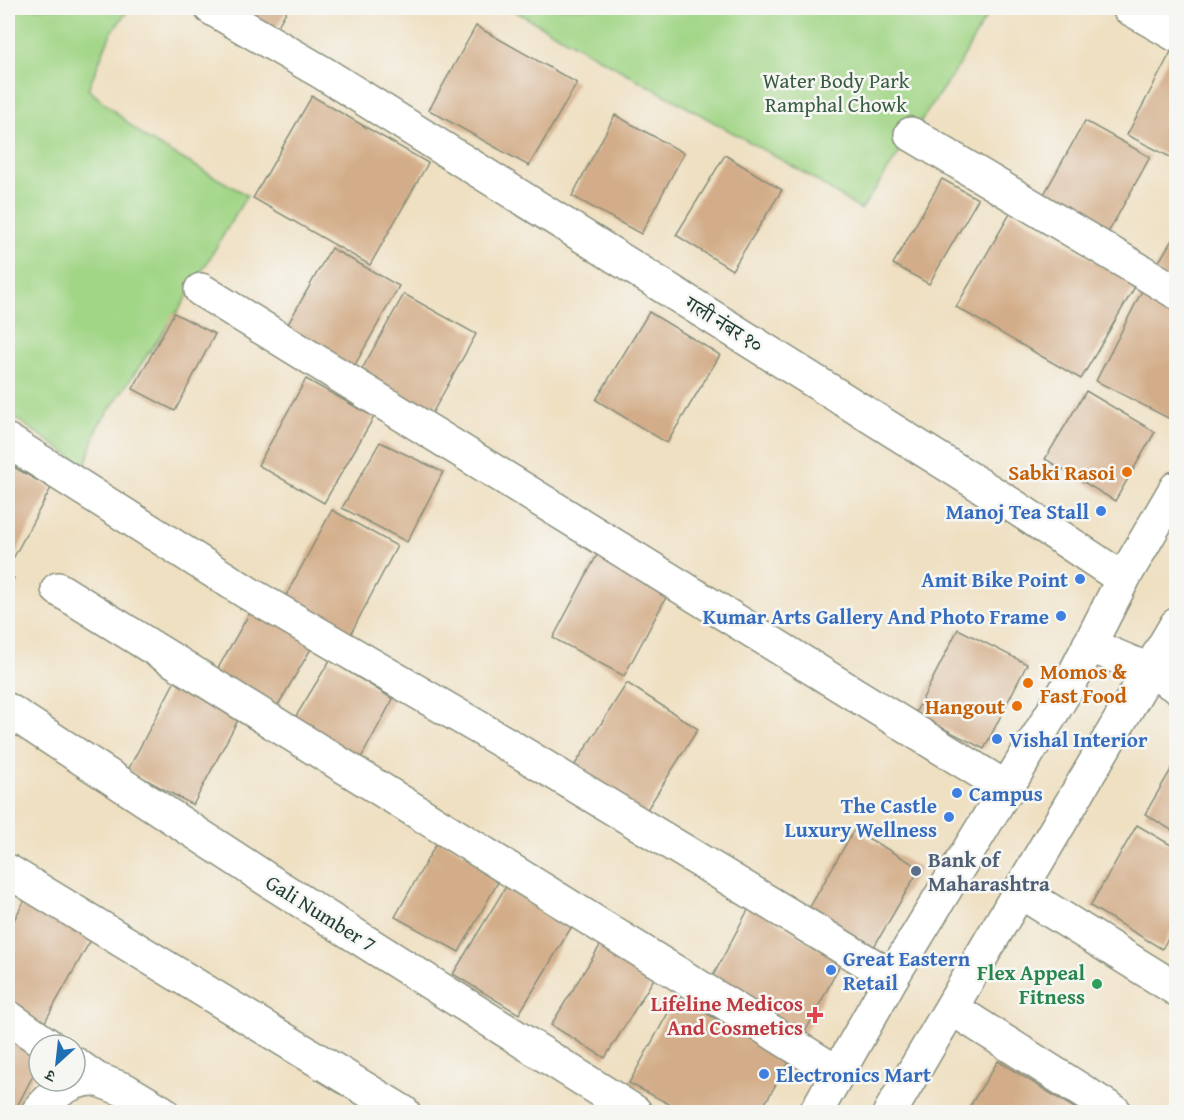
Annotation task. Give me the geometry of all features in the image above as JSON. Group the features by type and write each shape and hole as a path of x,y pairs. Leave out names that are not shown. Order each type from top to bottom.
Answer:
{"street":[{"name":"गली नंबर १०","path":"211,8 323,72 1015,507 1123,579"},
{"path":"1129,8 1176,35"},
{"path":"911,134 1176,292"},
{"path":"201,290 1008,789"},
{"path":"8,441 248,593 505,743 892,977"},
{"path":"816,1113 892,977 1008,789 1089,645 1123,579 1176,488"},
{"path":"58,589 838,1073"},
{"path":"890,1113 1176,625"},
{"path":"1089,645 1149,670 1176,686"},
{"name":"Gali Number 7","path":"8,710 274,884 635,1113"},
{"path":"8,871 404,1113"},
{"path":"1019,891 1176,989"},
{"path":"952,1009 1115,1113"},
{"path":"8,1017 31,1033"},
{"path":"87,1073 125,1090 162,1113"},
{"path":"38,1113 59,1093"}],"green space":[{"path":"8,8 130,8 111,33 88,89 147,139 247,195 182,305 98,426 85,466 8,413"},
{"name":"Water Body Park Ramphal Chowk","path":"509,8 991,8 958,66 861,210 803,172"}],"building":[{"path":"218,8 288,8 271,38"},
{"path":"476,26 577,83 529,166 429,110"},
{"path":"1173,48 1176,50 1176,160 1127,135"},
{"path":"312,96 428,163 370,265 253,198"},
{"path":"615,115 684,153 641,234 572,196"},
{"path":"1085,121 1150,157 1103,242 1038,205"},
{"path":"725,155 782,190 732,270 676,235"},
{"path":"942,179 978,199 929,284 893,264"},
{"path":"1011,212 1136,285 1081,379 956,307"},
{"path":"1176,233 1176,284 1154,270"},
{"path":"331,248 399,286 351,372 283,333"},
{"path":"1145,285 1176,301 1176,410 1172,420 1096,381"},
{"path":"404,294 476,334 429,419 357,378"},
{"path":"649,312 720,355 667,443 596,400"},
{"path":"174,313 215,334 175,411 133,389"},
{"path":"306,379 374,417 324,503 258,465"},
{"path":"1086,391 1155,432 1115,501 1045,459"},
{"path":"380,442 443,472 407,542 342,508"},
{"path":"8,464 51,488 8,568"},
{"path":"332,510 397,546 349,637 283,601"},
{"path":"598,553 670,590 624,676 553,638"},
{"path":"8,575 14,578 8,590"},
{"path":"253,607 315,642 274,712 213,677"},
{"path":"958,629 1027,664 984,749 915,714"},
{"path":"330,660 393,699 357,765 290,726"},
{"path":"177,677 242,712 193,805 128,770"},
{"path":"627,683 698,729 641,819 569,774"},
{"path":"1176,761 1176,833 1145,814"},
{"path":"1137,825 1176,848 1176,924 1162,949 1090,906"},
{"path":"854,830 920,868 871,952 806,914"},
{"path":"439,839 502,875 459,952 395,917"},
{"path":"511,878 577,918 519,1014 453,974"},
{"path":"27,896 94,934 42,1027 8,1007 8,931"},
{"path":"750,906 842,961 802,1038 713,976"},
{"path":"601,944 655,977 605,1058 551,1025"},
{"path":"677,997 790,1060 760,1112 684,1112 629,1083"},
{"path":"8,1032 27,1042 27,1087 14,1112 8,1112"},
{"path":"998,1061 1081,1112 966,1112"}],"place":[{"name":"Sabki Rasoi","path":"1127,472"},
{"name":"Manoj Tea Stall","path":"1101,511"},
{"name":"Amit Bike Point","path":"1080,579"},
{"name":"Kumar Arts Gallery And Photo Frame","path":"1061,616"},
{"name":"Momos & Fast Food","path":"1028,683"},
{"name":"Hangout","path":"1017,706"},
{"name":"Vishal Interior","path":"997,739"},
{"name":"Campus","path":"957,793"},
{"name":"The Castle Luxury Wellness","path":"949,817"},
{"name":"Bank of Maharashtra","path":"916,871"},
{"name":"Great Eastern Retail","path":"831,970"},
{"name":"Flex Appeal Fitness","path":"1097,984"},
{"name":"Lifeline Medicos And Cosmetics","path":"815,1015"},
{"name":"Electronics Mart","path":"764,1074"}]}
